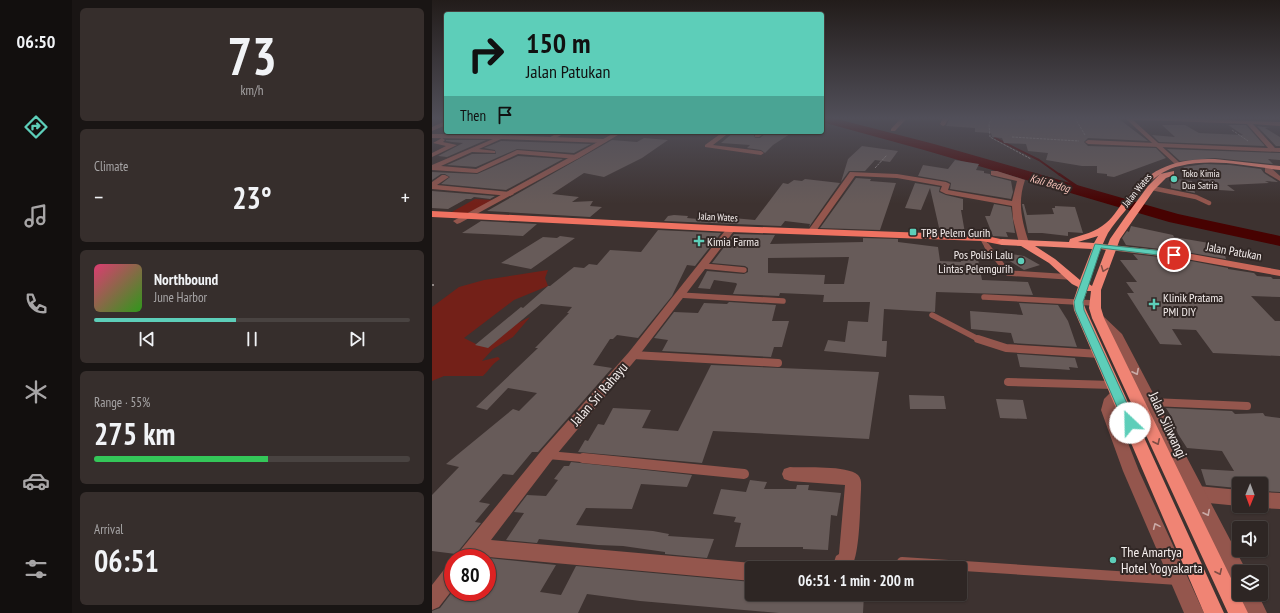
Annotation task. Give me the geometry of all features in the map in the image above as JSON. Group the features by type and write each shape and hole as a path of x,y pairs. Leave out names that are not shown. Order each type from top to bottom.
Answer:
{"highway":[{"path":"1170,166 1171,158 1189,162"},
{"name":"Jalan Wates","path":"1002,242 1098,246 1113,220 1139,188 1155,173 1170,166 1189,162 1236,162 1280,168"},
{"name":"Jalan Wates","path":"1112,248 1128,218 1163,176 1183,168 1219,165 1280,171"},
{"path":"1055,244 1090,236 1097,233 1113,220"},
{"path":"1024,243 1052,261 1083,286 1096,290"},
{"path":"1098,246 1078,302 1080,310 1214,613"},
{"name":"Jalan Siliwangi","path":"1112,248 1096,290 1094,303 1098,318 1238,613"},
{"path":"1186,550 1209,551"}],"main road":[{"name":"Jalan Wates","path":"432,214 848,238 984,241"},
{"name":"Jalan Wates","path":"432,220 730,232 811,232 1002,242"},
{"name":"Jalan Wates","path":"1098,246 1112,248"},
{"name":"Jalan Patukan","path":"1112,248 1200,258 1280,273"}],"street":[{"path":"432,155 450,147"},
{"path":"432,168 480,147"},
{"path":"517,147 507,152 577,157"},
{"path":"457,221 510,194 595,147"},
{"path":"712,147 761,153"},
{"path":"1159,147 1178,164"},
{"path":"1176,147 1276,150"},
{"path":"470,151 493,152"},
{"path":"432,168 478,171 516,153"},
{"path":"1268,170 1280,179"},
{"path":"994,173 1021,180 1018,188 1015,216 1024,243"},
{"path":"811,232 851,174 897,176 946,184 944,190 946,192 1016,204"},
{"path":"432,186 445,177"},
{"path":"432,186 510,194"},
{"name":"Jalan Sri Rahayu","path":"473,549 547,455 633,355 730,232"},
{"path":"1098,318 1116,334 1233,565"},
{"path":"1115,390 1109,403 1108,410 1131,472 1194,613"},
{"path":"790,474 847,477 853,481 848,554 846,560 844,561"},
{"path":"1198,494 1232,497"},
{"path":"1268,500 1280,501"},
{"path":"496,555 745,572"},
{"path":"432,600 444,585"},
{"path":"1251,601 1257,613"}],"lane":[{"path":"1150,190 1196,196 1209,203"},
{"path":"984,241 1006,271 1011,274 1070,277"},
{"path":"703,266 744,270"},
{"path":"679,295 783,302"},
{"path":"984,297 1094,303"},
{"path":"932,315 982,341 1006,348 1100,354"},
{"path":"633,355 778,363"},
{"path":"1008,382 1115,390"},
{"path":"1151,402 1247,406"},
{"path":"547,455 744,474"},
{"path":"967,566 1179,580"}],"path":[{"path":"1008,147 1031,159"},
{"path":"870,174 887,155"}],"shaded area":[{"path":"475,199 494,200 466,214 450,213"},
{"path":"548,270 545,278 548,286 514,300 464,338 476,344 530,317 513,337 493,349 482,361 498,357 500,359 483,376 444,376 432,381 432,307 459,287 484,280"}],"building":[{"path":"456,147 471,147 447,157 438,156"},
{"path":"487,147 586,147 574,153 517,149 476,167 447,165 472,154 496,154 495,150 484,148"},
{"path":"600,147 658,147 642,158 604,177 584,173 552,194 579,197 572,202 593,201 590,206 602,207 590,217 487,211"},
{"path":"748,147 771,147 765,153 761,150 747,148"},
{"path":"861,147 898,151 890,162 875,160 865,171 849,171 841,182 848,159"},
{"path":"1027,147 1156,148 1166,158 1114,177 1107,176 1107,174 1097,173 1097,166 1082,166 1046,160 1048,153 1028,151"},
{"path":"1167,149 1280,153 1280,160 1268,159 1273,164 1215,158 1180,161"},
{"path":"518,156 563,159 506,190 441,184 450,177 445,174 441,174 432,180 432,172 477,174"},
{"path":"955,160 979,164 976,170 984,171 984,173 990,174 991,176 1011,181 1013,192 1011,199 950,189 951,183 947,181 918,176 923,165 948,169"},
{"path":"1205,164 1230,165 1261,169 1264,173 1278,182 1265,181 1269,183 1227,185 1235,191 1219,190 1208,181 1203,181 1183,167"},
{"path":"856,178 871,179 870,181 896,183 880,230 820,228"},
{"path":"1170,178 1192,181 1195,193 1171,188"},
{"path":"805,179 840,183 809,227 810,224 785,221 781,226 664,221 668,216 674,215 688,216 687,218 730,222 733,218 755,220 783,183 788,184 794,180 802,181"},
{"path":"915,183 940,187 939,192 963,199 963,210 961,210 965,233 940,232 930,188 921,210 905,208"},
{"path":"432,191 495,196 490,199 474,197 471,199 466,199 448,209 432,208"},
{"path":"994,204 1011,207 1015,233 1006,232 1008,237 993,236 985,216 990,216"},
{"path":"1022,204 1024,204 1027,215 1054,214 1052,208 1055,208 1055,206 1075,207 1083,233 1068,232 1068,236 1028,233"},
{"path":"481,221 537,224 523,236 462,233"},
{"path":"1131,226 1173,235 1174,237 1209,243 1211,246 1223,248 1226,259 1186,252 1126,245 1122,238 1127,231 1129,232"},
{"path":"658,230 721,233 695,266 687,265 672,296 638,338 617,335 613,339 610,339 593,365 612,368 538,452 532,452 513,475 503,474 479,502 490,504 475,522 481,523 460,549 444,549 444,552 432,551 432,495 459,467 446,464 513,409 519,411 537,393 508,388 487,410 476,407 538,348 535,348 569,313 567,313 572,307 541,304 488,348 475,345 521,307 523,308 548,286 574,267 584,268 589,264 597,265 610,250 641,252"},
{"path":"734,234 775,235 770,244 863,242 863,238 898,239 898,242 938,247 940,261 961,262 960,257 978,259 982,280 1028,282 1033,295 936,292 935,312 884,309 882,341 887,341 886,357 824,351 828,340 845,342 848,321 868,322 870,302 823,302 824,295 780,293 779,296 733,294 737,284 736,283 714,280 710,289 698,288 707,271 744,274 748,272 748,268 745,266 712,263","holes":["849,257 844,284 824,284 825,275 768,273 768,258"]},
{"path":"560,236 575,238 531,269 501,263 543,237 557,238"},
{"name":"Pos Polisi Lalu Lintas Pelemgurih","path":"997,252 1024,256 1040,265 1024,270"},
{"path":"1133,254 1186,260 1254,273 1257,276 1280,279 1280,297 1251,296 1275,321 1280,321 1280,356 1213,353 1196,330 1172,329 1182,345 1160,344 1127,293 1134,293 1126,282 1137,282 1120,260 1138,260"},
{"path":"729,302 776,305 772,321 789,321 782,347 774,347 771,357 662,351 668,340 654,338 674,312 698,313 704,303 727,304"},
{"path":"1019,303 1058,305 1068,321 1077,347 1014,343 1011,333 971,329 970,311 1023,315"},
{"path":"1017,354 1075,358 1078,368 1069,367 1070,370 1020,367"},
{"path":"711,365 879,372 869,439 713,431 702,463 578,452 585,440 588,441 598,424 604,425 613,408 651,410 642,428 678,431"},
{"path":"909,395 944,396 946,409 910,409"},
{"path":"996,399 1023,400 1027,419 1000,418"},
{"path":"1166,408 1232,411 1235,414 1263,413 1265,416 1280,418 1280,492 1268,491 1268,477 1232,477 1232,488 1206,485 1201,469 1234,471 1222,451 1187,448 1178,434"},
{"path":"571,462 692,475 687,487 641,484 632,509 586,508 576,525 653,531 669,534 668,536 714,539 707,558 665,554 665,552 623,546 539,539 537,543 506,540 524,513 514,512 527,495 546,496 558,480 554,479 564,466 569,466"},
{"path":"750,480 767,482 764,489 796,489 797,485 809,485 808,490 841,493 837,516 831,515 828,550 803,549 803,547 735,547 741,523 734,522 736,517 713,514 721,489 746,492"},
{"path":"496,559 556,565 540,592 561,595 576,566 745,581 745,601 864,601 863,613 779,613 640,601 587,594 578,613 432,613 432,611 440,608 445,601 496,601"}],"waterway":[{"name":"Kali Bedog","path":"927,147 1175,218 1280,241"},
{"path":"1012,147 1039,160 1060,175"},
{"path":"1059,174 1085,192"}],"place":[{"name":"Toko Kimia Dua Satria","path":"1174,179"},
{"name":"TPB Pelem Gurih","path":"913,232"},
{"name":"Kimia Farma","path":"699,241"},
{"name":"Pos Polisi Lalu Lintas Pelemgurih","path":"1021,261"},
{"name":"Klinik Pratama PMI DIY","path":"1154,304"},
{"name":"The Amartya Hotel Yogyakarta","path":"1113,560"}],"route":[{"path":"1130,423 1080,310 1078,302 1098,246 1174,255"}]}
